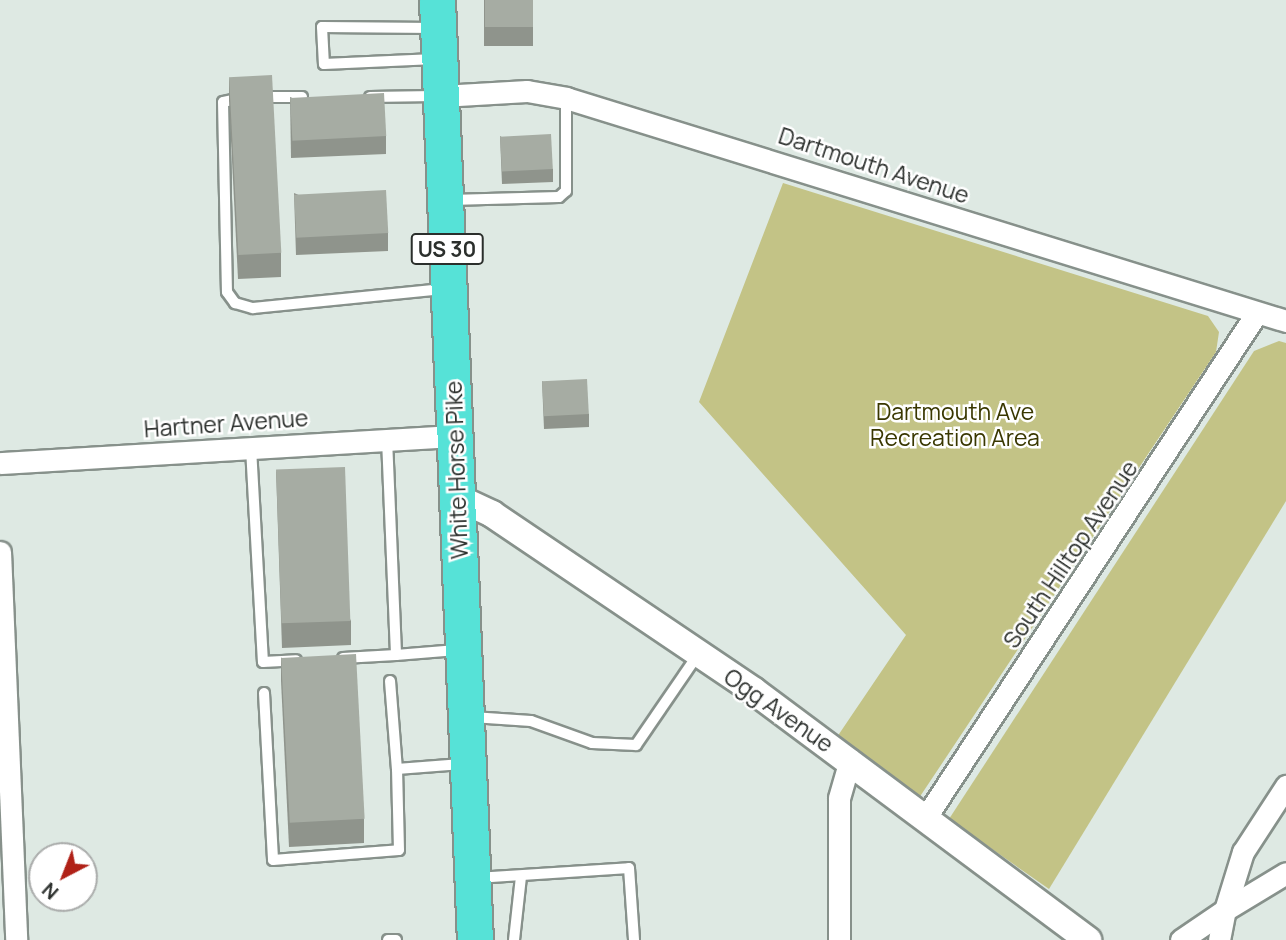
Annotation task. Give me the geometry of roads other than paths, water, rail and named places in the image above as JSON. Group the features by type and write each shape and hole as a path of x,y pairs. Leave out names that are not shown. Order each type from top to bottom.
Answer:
{"highway":[{"name":"White Horse Pike","path":"438,29 475,940"}],"street":[{"name":"Dartmouth Avenue","path":"441,96 527,91 566,98 1256,314 1286,321"},
{"name":"South Hilltop Avenue","path":"924,820 1256,314"},
{"name":"Hartner Avenue","path":"0,463 455,436"},
{"name":"Ogg Avenue","path":"457,498 492,514 699,653 850,760 924,820 1088,940"},
{"path":"0,552 16,940"},
{"path":"839,940 839,798 850,760"},
{"path":"1219,940 1225,910 1244,852 1286,786"},
{"path":"1181,940 1286,873"}],"lane":[{"path":"323,27 438,29 324,64 323,27"},
{"path":"361,97 441,96"},
{"path":"321,97 223,102 230,297 253,308 449,288"},
{"path":"445,200 559,197 566,191 566,98"},
{"path":"387,439 396,654"},
{"path":"251,448 263,662 316,659"},
{"path":"330,658 463,649"},
{"path":"467,716 531,721 592,743 636,745 699,653"},
{"path":"264,693 273,860 399,850 397,769 390,681"},
{"path":"397,769 468,764"},
{"path":"473,878 522,877 629,868 634,940"},
{"path":"514,940 522,877"},
{"path":"388,940 396,940"}],"park label":[{"name":"Dartmouth Ave Recreation Area","path":"955,424"}]}
